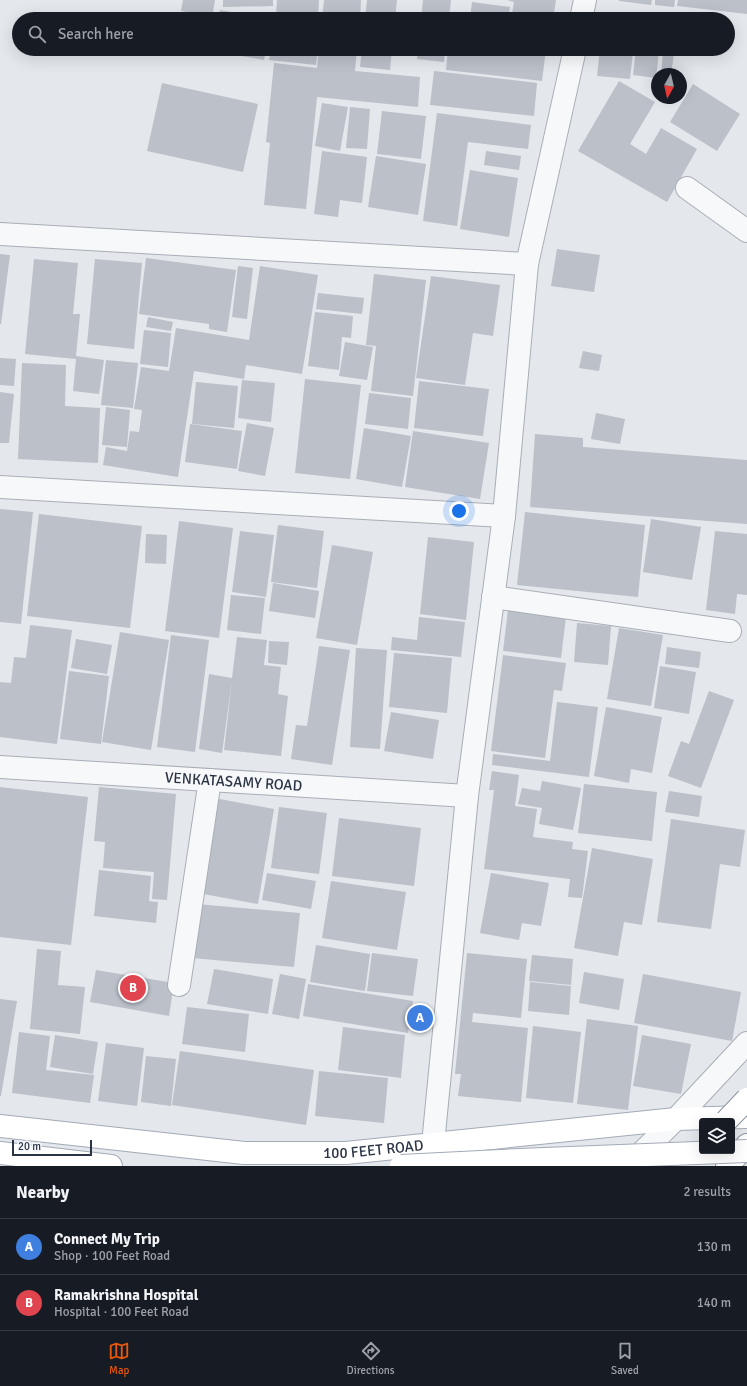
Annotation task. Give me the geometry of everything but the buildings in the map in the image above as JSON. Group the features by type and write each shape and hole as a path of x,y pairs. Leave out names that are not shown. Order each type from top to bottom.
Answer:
{"main road":[{"path":"729,1118 747,1099"},
{"name":"100 FEET ROAD","path":"0,1126 244,1153 346,1153 676,1119 747,1117"},
{"path":"0,1140 227,1166"},
{"path":"728,1166 747,1145"},
{"path":"683,1166 699,1149"},
{"path":"401,1166 747,1151"},
{"path":"0,1153 111,1166"}],"street":[{"path":"582,12 585,0"},
{"path":"432,1166 467,796 504,516 527,264 572,56"},
{"path":"687,188 747,231"},
{"path":"0,234 527,264"},
{"path":"0,487 504,516"},
{"path":"493,598 730,631"},
{"name":"VENKATASAMY ROAD","path":"0,767 467,796"},
{"path":"179,985 210,780"},
{"path":"628,1166 676,1119 747,1043"}],"place":[{"name":"Ramakrishna Hospital","path":"133,988"},
{"name":"Connect My Trip","path":"420,1018"}]}
